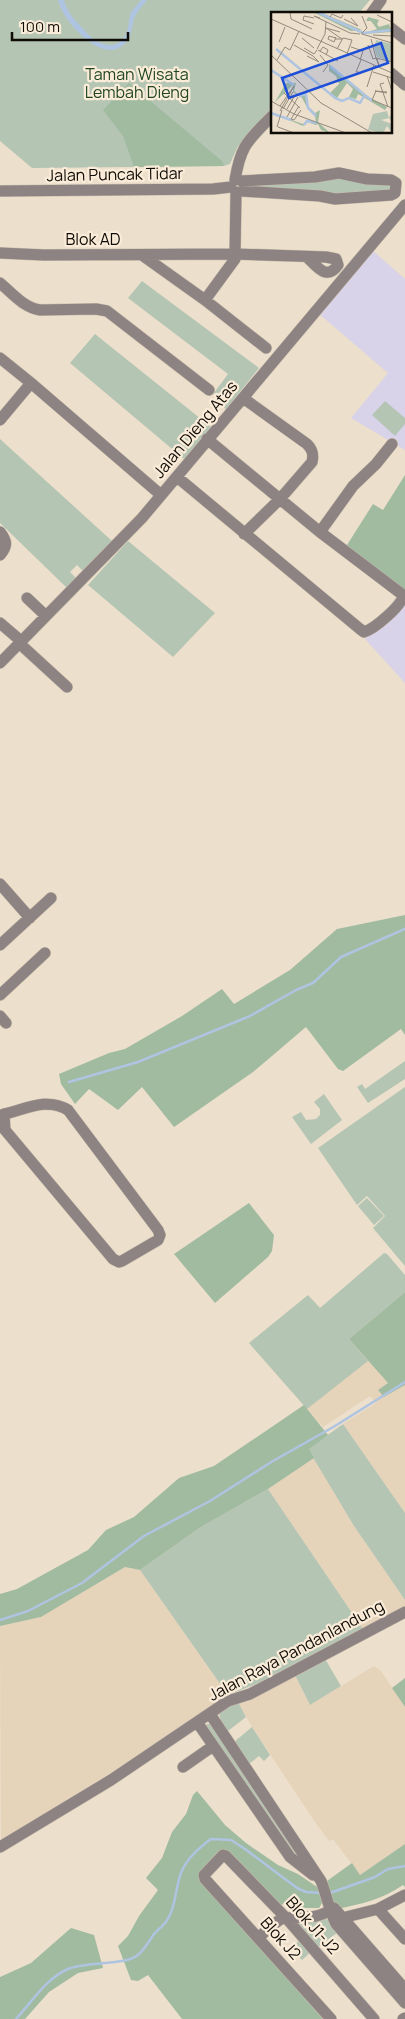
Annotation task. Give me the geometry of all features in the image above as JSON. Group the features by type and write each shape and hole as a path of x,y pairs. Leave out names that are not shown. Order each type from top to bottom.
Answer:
{"street":[{"path":"373,12 381,0"},
{"path":"392,29 405,39"},
{"path":"392,74 405,85"},
{"path":"205,300 235,259 237,186 241,151 247,142 268,126"},
{"path":"345,174 367,179 391,180 396,183 397,190 391,195 344,200 237,186 345,174"},
{"name":"Jalan Puncak Tidar","path":"0,192 203,189 237,186"},
{"name":"Jalan Dieng Atas","path":"1,659 82,580 161,495 405,205"},
{"name":"Blok AD","path":"0,253 142,255 235,249 307,257"},
{"name":"Blok AD","path":"142,255 205,300 266,348"},
{"path":"0,283 24,306 32,309 96,309 107,311 209,390"},
{"path":"0,358 161,495"},
{"path":"0,420 30,383"},
{"path":"243,398 307,444 313,452 312,462 280,499 244,534"},
{"path":"177,477 364,632 372,629 402,602 403,595 320,532 207,439"},
{"path":"320,532 353,486 376,464 392,444"},
{"path":"0,532 6,544 0,555"},
{"path":"27,598 46,616"},
{"path":"0,623 67,688"},
{"path":"0,884 30,918"},
{"path":"0,945 51,898"},
{"path":"0,995 45,953"},
{"path":"49,1104 55,1104 68,1110 158,1230 160,1235 158,1240 122,1261 116,1261 3,1132 2,1114 35,1105 49,1104"},
{"name":"Jalan Raya Pandanlandung","path":"0,1847 110,1780 228,1701 250,1694 405,1612"},
{"path":"203,1718 213,1746 290,1857 322,1885"},
{"path":"203,1718 322,1885 340,1929 405,2003"},
{"path":"183,1767 213,1746"},
{"name":"Blok J1-J2","path":"205,1880 204,1875 223,1855 226,1856 287,1919 374,2019"},
{"name":"Blok J2","path":"205,1880 259,1937 331,2019"},
{"path":"342,1918 378,1909 405,1895"},
{"path":"259,1937 282,1919 314,1917 330,1906"},
{"path":"330,1906 405,1990"},
{"path":"378,1909 405,1939"}],"shaded area":[{"path":"372,250 405,279 405,450 351,418 388,373 318,313"},
{"path":"405,600 405,683 365,639"},
{"path":"349,1339 388,1383 378,1390 385,1397 405,1385 405,1513 343,1424 376,1403 370,1396 323,1427 249,1343"},
{"path":"314,1458 354,1526 405,1600 405,1608 363,1629 268,1489"},
{"path":"125,1567 140,1570 228,1695 102,1778 1,1840 0,1626 41,1617"},
{"path":"374,1666 381,1671 405,1707 405,1844 360,1875 333,1839 329,1841 315,1822 252,1727 238,1702 294,1673 310,1705"}],"green space":[{"name":"Taman Wisata Lembah Dieng","path":"0,0 370,0 360,12 271,12 271,109 237,148 230,164 224,166 32,168 0,141"},
{"path":"129,83 222,161 224,166 134,167 123,136 103,110"},
{"path":"330,178 391,184 392,189 346,196 251,191 248,183"},
{"path":"142,281 259,368 226,409 222,407 225,402 214,393 228,374 128,298"},
{"path":"95,334 211,427 184,459 70,363"},
{"path":"385,401 405,418 405,424 395,436 372,415"},
{"path":"0,439 112,541 83,571 77,565 70,572 76,578 67,588 0,523"},
{"path":"405,475 405,592 347,545 373,504 383,510"},
{"path":"128,541 215,613 173,657 88,585"},
{"path":"405,915 405,1035 401,1029 343,1071 338,1069 306,1027 253,1072 174,1127 142,1087 118,1110 89,1089 75,1104 61,1084 59,1074 109,1053 125,1049 182,1016 222,989 234,1004 290,970 337,929"},
{"path":"405,1061 405,1079 368,1103 357,1087 362,1084 365,1089"},
{"path":"405,1087 405,1266 373,1228 385,1216 367,1196 357,1205 318,1148"},
{"path":"324,1094 342,1120 311,1144 292,1117 301,1112 306,1120 316,1119 320,1115 320,1109 314,1102"},
{"path":"367,1198 384,1216 374,1225 358,1206"},
{"path":"249,1203 274,1235 272,1251 268,1257 215,1303 174,1254"},
{"path":"384,1253 405,1275 405,1292 349,1339 368,1361 307,1409 249,1343 308,1295 320,1308"},
{"path":"405,1292 405,1385 384,1397 378,1390 388,1383 349,1339"},
{"path":"304,1405 328,1435 309,1449 314,1458 268,1489 201,1527 140,1570 125,1567 41,1617 0,1626 0,1594 17,1589 88,1550 106,1530 134,1517 179,1478 214,1466"},
{"path":"343,1424 405,1513 405,1600 354,1526 308,1449"},
{"path":"268,1489 363,1629 261,1682 228,1695 140,1570 201,1527"},
{"path":"324,1657 341,1686 310,1705 294,1673"},
{"path":"405,1678 405,1707 392,1688"},
{"path":"238,1702 246,1717 228,1731 221,1721 219,1714"},
{"path":"211,1724 299,1854 296,1857 206,1726"},
{"path":"252,1727 270,1755 264,1761 259,1756 249,1764 234,1742"},
{"path":"197,1791 225,1825 246,1843 278,1865 298,1874 320,1889 322,1903 319,1908 300,1908 289,1900 280,1906 224,1850 204,1883 323,2019 182,2019 148,1975 138,1981 131,1980 118,1946 128,1936 139,1916 158,1890 146,1878 162,1858 172,1832 186,1814 193,1795"},
{"path":"405,1844 405,1887 403,1885 380,1897 338,1909 334,1904 327,1881 352,1863 360,1875"},
{"path":"326,1918 338,1932 317,1948 296,1923"},
{"path":"71,1928 94,1935 103,1968 78,1973 49,1992 25,2019 0,2019 0,1977 31,1963"},
{"path":"301,1939 312,1951 302,1960 291,1948"}],"water":[{"path":"58,0 64,0 67,9 91,37 102,44 113,45 123,39 128,30 129,18 141,0 147,0 135,16 128,40 122,46 113,50 103,49 83,37 67,18"}],"waterway":[{"path":"69,1082 138,1062 250,1016 296,990 313,983 341,957 405,929"},
{"path":"0,1620 28,1611 82,1583 144,1536 210,1501 405,1382"},
{"path":"16,2019 39,1991 60,1973 85,1965 124,1961 138,1955 169,1917 181,1873 190,1858 211,1839 231,1840 297,1888 306,1892 322,1893"},
{"path":"330,1893 375,1877 388,1869 405,1866"}]}
